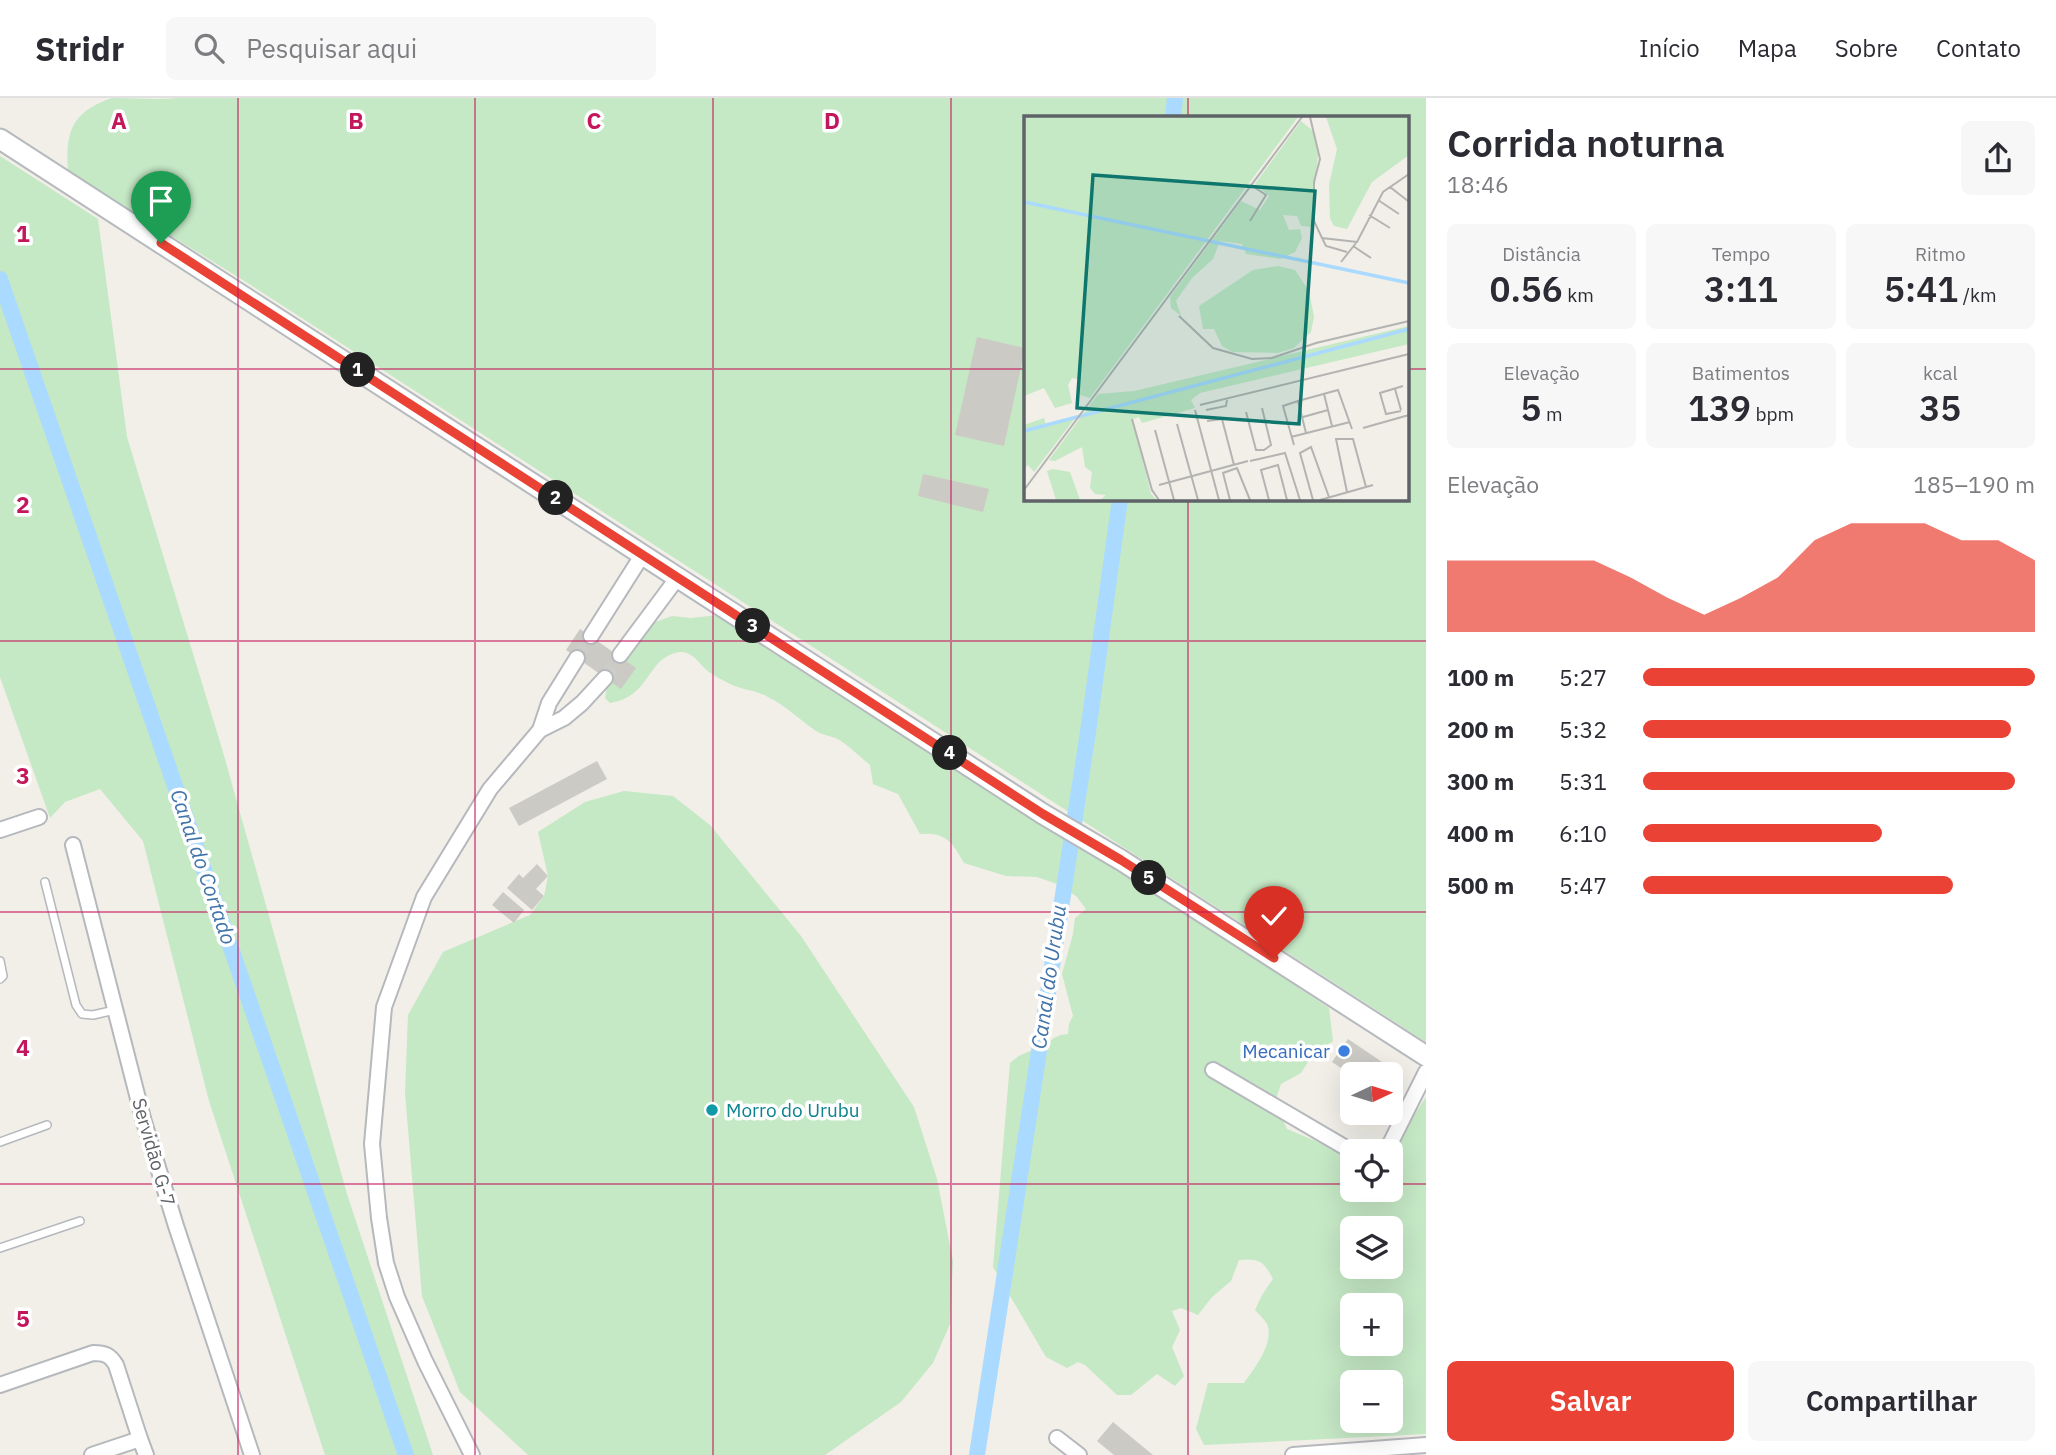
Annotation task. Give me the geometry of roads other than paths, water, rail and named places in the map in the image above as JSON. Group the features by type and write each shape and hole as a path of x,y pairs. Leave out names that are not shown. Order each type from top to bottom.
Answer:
{"street":[{"path":"0,139 1043,814 1121,860 1426,1056"},
{"path":"591,636 643,554"},
{"path":"620,655 678,578"},
{"path":"472,1455 425,1360 397,1297 386,1263 372,1144 384,1007 424,897 490,789 540,730 549,703 577,658"},
{"path":"540,730 564,718 605,678"},
{"path":"0,830 38,817"},
{"name":"Servidão G-7","path":"73,845 144,1122 252,1455"},
{"path":"1213,1070 1340,1144"},
{"path":"1392,1139 1426,1072"},
{"path":"0,1385 93,1353 103,1353 111,1357 116,1365 146,1455"},
{"path":"1057,1438 1079,1455"},
{"path":"92,1455 141,1439"},
{"path":"1293,1455 1426,1445"}],"lane":[{"path":"45,882 76,1005 82,1014 93,1015 116,1009"},
{"path":"0,961 3,975 0,979"},
{"path":"0,1142 47,1125"},
{"path":"0,1248 80,1221"}],"waterway":[{"name":"Canal do Urubu","path":"1173,116 1175,98"},
{"name":"Canal do Cortado","path":"0,279 406,1455"},
{"name":"Canal do Urubu","path":"977,1455 1088,732 1120,500"}],"tunnel":[{"path":"577,658 591,636"},
{"path":"605,678 620,655"}],"place":[{"name":"Mecanicar","path":"1344,1051"},
{"name":"Morro do Urubu","path":"712,1110"}]}
